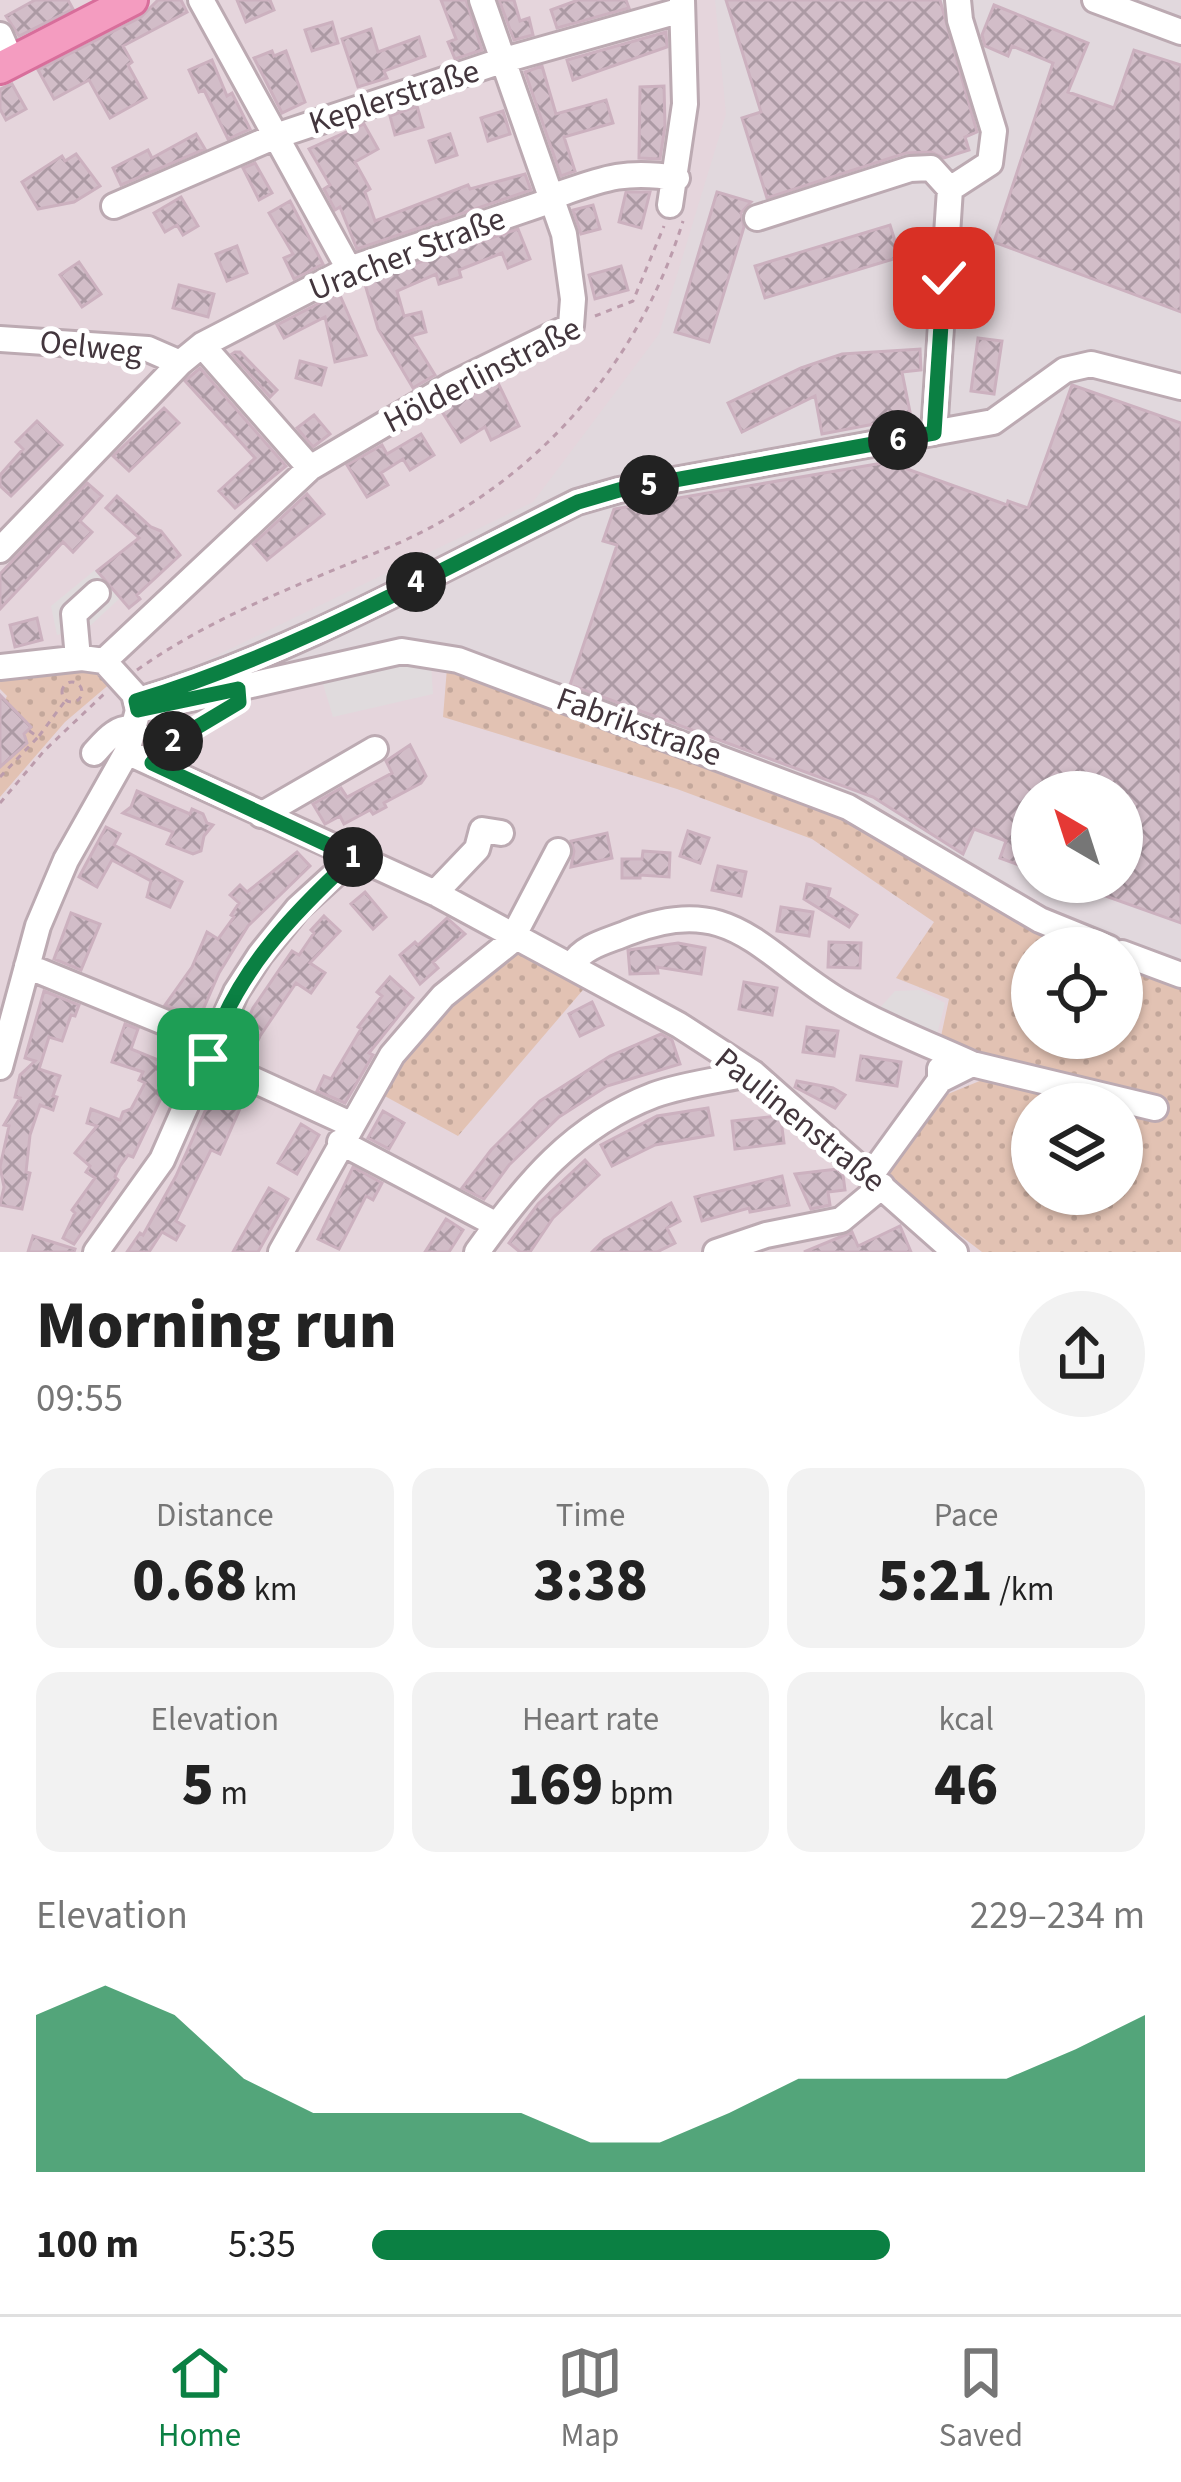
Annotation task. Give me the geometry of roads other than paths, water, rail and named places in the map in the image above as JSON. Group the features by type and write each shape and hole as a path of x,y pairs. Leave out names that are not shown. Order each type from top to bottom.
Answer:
{"main road":[{"path":"4,55 132,0"}],"street":[{"path":"201,0 349,269"},
{"path":"482,0 549,200"},
{"path":"950,189 990,163 994,131 958,0"},
{"path":"1094,0 1181,32"},
{"path":"678,207 676,178 685,104 682,5"},
{"name":"Keplerstraße","path":"114,206 275,136 682,5"},
{"path":"758,218 910,170 932,168 950,189 934,433"},
{"name":"Uracher Straße","path":"0,550 202,345 349,269 615,175 634,172 676,178"},
{"name":"Hölderlinstraße","path":"104,661 310,469 451,385 571,326 567,254 549,200"},
{"name":"Oelweg","path":"0,339 148,350 180,363"},
{"path":"202,345 310,469"},
{"path":"0,1067 38,926 132,714 343,619 578,502 619,490 993,422 1065,370 1091,364 1181,387"},
{"path":"78,658 74,614 97,593"},
{"name":"Fabrikstraße","path":"132,714 402,651 458,659 848,807 1057,927"},
{"path":"0,667 78,658 104,661"},
{"name":"Paulinenstraße","path":"104,661 152,763 517,934 753,1073 956,1252"},
{"path":"94,752 111,734 128,728 132,714"},
{"path":"261,815 375,749"},
{"path":"435,893 477,849 482,830 501,833"},
{"path":"280,1252 392,1055 430,1011 517,934 558,850"},
{"path":"96,1252 162,1160 236,992 260,955 298,908 354,857"},
{"path":"573,964 586,950 658,920 688,917 719,922 742,932 840,1001 972,1064 1155,1108"},
{"path":"1143,961 1181,975"},
{"path":"27,966 210,1051 496,1225"},
{"path":"939,1049 940,1080"},
{"path":"716,1252 766,1235 841,1220 877,1180 940,1080 972,1064"},
{"path":"477,1252 540,1169 598,1124 655,1095 753,1073"}]}
